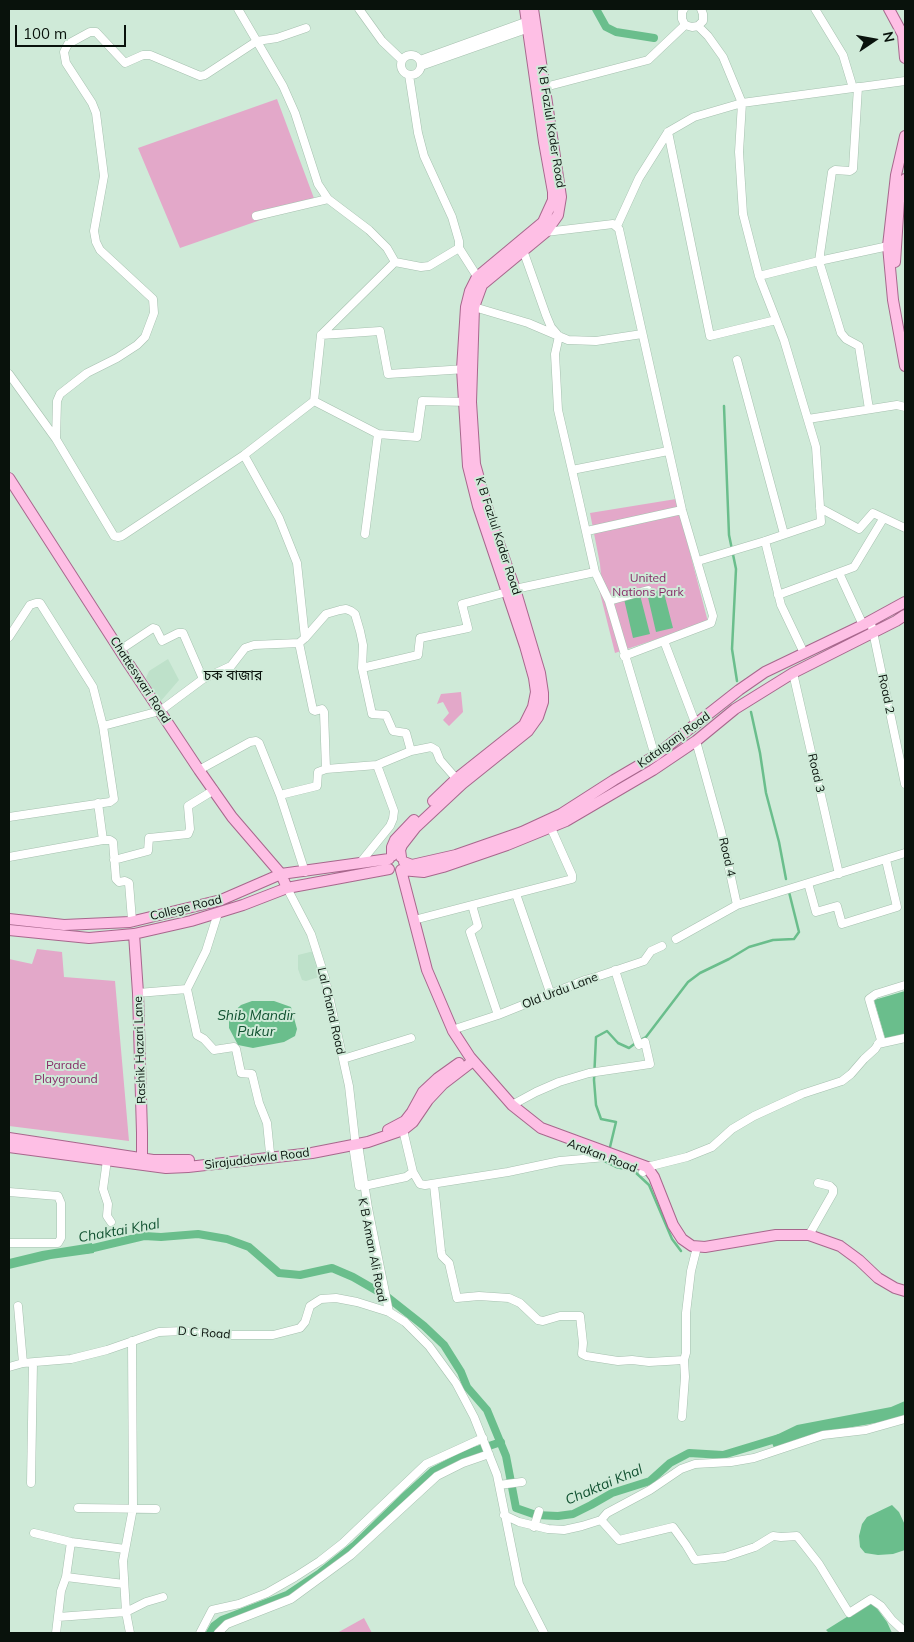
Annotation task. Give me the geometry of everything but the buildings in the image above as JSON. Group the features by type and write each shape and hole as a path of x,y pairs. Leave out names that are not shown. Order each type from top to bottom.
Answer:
{"main road":[{"name":"K B Fazlul Kader Road","path":"466,369 474,307 480,281 546,232 558,215 561,197 545,87 532,20 525,9"},
{"path":"889,9 903,35 905,58"},
{"path":"896,9 905,28"},
{"name":"K B Fazlul Kader Road","path":"396,864 402,845 416,827 459,782 534,725 541,710 544,693 540,673 511,590 475,464 467,402 466,369 466,307 470,291 543,222 553,200 554,192 540,116 532,20"},
{"path":"905,136 896,175 891,245 893,300 905,366"},
{"path":"905,179 899,202 901,231 891,245 905,345"},
{"name":"Chatteswari Road","path":"9,478 199,770 232,817 281,874 287,888"},
{"name":"Katalganj Road","path":"396,864 412,865 430,862 522,832 561,814 656,756 739,690 765,672 867,623 905,602"},
{"name":"Katalganj Road","path":"396,864 417,872 424,872 452,864 551,828 645,775 696,741 735,710 794,673 905,615"},
{"name":"College Road","path":"9,919 64,925 131,921 221,900 281,874 360,863 396,864"},
{"name":"College Road","path":"9,930 89,938 134,934 218,913 287,888 396,864"},
{"name":"Arakan Road","path":"396,864 406,888 427,970 452,1030 469,1061 512,1105 541,1128 645,1169 654,1177 672,1225 682,1239 692,1246 705,1247 776,1235 809,1235 840,1246 859,1260 878,1278 895,1288 905,1291"},
{"name":"Arakan Road","path":"396,864 410,932 422,973 447,1030 469,1061 510,1112 537,1131 645,1169 671,1233 681,1247 689,1252 696,1252"},
{"path":"406,888 409,879 417,872"},
{"name":"Rashik Hazari Lane","path":"134,934 138,993 140,1161"},
{"name":"Sirajuddowla Road","path":"9,1138 188,1168 312,1153 387,1137 413,1122 442,1084 469,1061"},
{"name":"Sirajuddowla Road","path":"9,1147 107,1160 185,1161 355,1143"},
{"path":"696,1252 796,1236 841,1251 861,1266 874,1281 884,1288 905,1297"}],"street":[{"path":"238,9 283,86 304,139 318,184 328,199 369,230 387,248 395,262 421,267 429,266 458,248"},
{"path":"358,9 382,41 402,60 402,69 409,75 418,132 424,156 452,217 458,248 480,281"},
{"path":"684,9 681,15 685,25"},
{"path":"685,25 698,26 704,17 701,9"},
{"path":"815,9 842,55 855,88 853,169 850,172 834,170 832,172 819,260 842,333 846,339 859,346 870,409"},
{"path":"409,75 416,74 420,63 532,20"},
{"path":"545,87 648,60 685,25"},
{"path":"698,26 708,36 723,57 742,103 740,152 743,214 759,276 784,340 816,447 820,508 820,522 698,561"},
{"path":"56,439 57,401 60,394 87,373 117,358 136,345 145,337 154,313 153,299 100,250 96,242 94,231 104,176 96,113 92,103 66,63 64,52 68,44 90,32 96,32 125,64 143,55 150,55 200,76 205,75 257,41 278,38 306,28"},
{"path":"402,60 412,55 420,63"},
{"path":"617,226 639,178 668,132 694,117 742,103 905,81"},
{"path":"668,132 710,336 776,320"},
{"path":"256,216 328,199"},
{"path":"546,232 613,224 619,229 682,510 698,561 712,620 710,623 624,656"},
{"path":"759,276 819,260 891,245"},
{"path":"523,250 551,327 559,336"},
{"path":"9,374 56,439 114,536 122,536 244,454 314,402 321,335 395,262"},
{"path":"474,307 528,323 568,340 596,341 642,334"},
{"path":"321,335 380,331 388,374 466,369"},
{"path":"559,336 555,354 558,410 595,572 609,601 624,656 656,756"},
{"path":"736,360 784,534"},
{"path":"314,402 378,434 417,437 422,401 467,402"},
{"path":"808,419 897,405 905,407"},
{"path":"365,534 378,434"},
{"path":"572,470 668,451"},
{"path":"244,454 279,518 297,563 302,641 313,710 322,709 324,712 326,769"},
{"path":"820,508 859,529 873,513 905,528"},
{"path":"587,531 682,510"},
{"path":"778,595 854,567 883,519"},
{"path":"765,541 781,605 804,652"},
{"path":"362,668 418,655 420,638 468,628 462,604 511,590 595,572"},
{"name":"Road 2","path":"839,573 873,632 905,784"},
{"path":"609,601 648,590"},
{"path":"9,637 30,605 40,603 93,687 103,726 114,799 110,802 9,818"},
{"path":"103,726 160,711 203,679 230,666 245,648 254,645 302,641 326,614 340,610 351,611 357,619 363,645 362,668 372,714 386,715 393,731 406,733 411,751"},
{"path":"120,650 153,628 157,630 161,641 178,633 183,633 203,679"},
{"path":"664,641 696,726"},
{"name":"Road 3","path":"794,673 839,874"},
{"path":"199,770 250,742 256,741 259,743 280,795 305,872"},
{"name":"Road 4","path":"696,741 721,832 738,904"},
{"path":"280,795 317,786 318,772 326,769 377,765 411,751 433,748 440,760 459,782"},
{"path":"360,863 390,826 393,819 394,811 377,765"},
{"path":"114,860 148,850 149,838 188,834 190,829 188,806 214,790"},
{"path":"98,803 103,840"},
{"path":"414,920 572,879 572,875 551,828"},
{"path":"9,857 110,840 113,842 117,882 128,881 129,883 131,921"},
{"path":"676,939 738,904 905,854"},
{"path":"808,884 816,912 837,906 842,924 897,907 886,860"},
{"name":"Lal Chand Road","path":"287,888 311,934 325,978 349,1086 355,1143"},
{"path":"516,894 551,995"},
{"path":"472,905 478,926 470,932 498,1015"},
{"path":"218,913 206,950 187,989 196,1035 204,1039 214,1050 230,1047 236,1049 241,1074 252,1074 259,1103 267,1123 270,1153"},
{"name":"Old Urdu Lane","path":"452,1030 498,1015 585,980 644,961 651,951 662,946"},
{"path":"512,1105 559,1082 589,1073 650,1064 644,1042 638,1041 615,970"},
{"path":"645,1169 712,1147 732,1129 754,1116 802,1094 842,1081 851,1074 881,1040 869,999 876,994 905,986"},
{"path":"138,993 187,989"},
{"path":"343,1059 411,1038"},
{"path":"878,1044 905,1038"},
{"path":"401,1128 413,1172 420,1184 434,1184 560,1161 604,1156"},
{"name":"K B Aman Ali Road","path":"355,1143 377,1267"},
{"name":"K B Aman Ali Road","path":"355,1143 380,1284 387,1311 405,1322 429,1346 456,1383 474,1417 489,1454"},
{"path":"107,1160 103,1189 108,1204 107,1216 111,1222"},
{"path":"364,1186 406,1177 413,1172"},
{"path":"809,1235 833,1193 833,1189 830,1186 818,1183"},
{"path":"434,1184 442,1256 448,1263 457,1298 479,1296 509,1298 520,1304 538,1320 544,1321 560,1316 580,1316 583,1343 582,1354 586,1356 618,1361 684,1360"},
{"path":"9,1192 58,1196 61,1202 61,1238 58,1243 9,1243"},
{"path":"682,1417 685,1376 684,1360 686,1353 686,1313 690,1271 696,1252"},
{"name":"D C Road","path":"9,1367 23,1363 70,1359 159,1332 273,1336 300,1328 305,1322 310,1306 321,1299 343,1300 387,1311"},
{"path":"18,1306 23,1363"},
{"path":"130,1633 126,1612 123,1562 133,1508 132,1341"},
{"path":"32,1483 33,1362"},
{"path":"504,1515 534,1527 564,1530 601,1520 607,1513 650,1490 681,1469 695,1464 731,1462 754,1458 823,1435 866,1430 905,1419"},
{"path":"200,1633 212,1610 238,1604 296,1577 320,1561 342,1542 426,1464 483,1438"},
{"path":"218,1633 227,1624 291,1599 351,1555 437,1476 463,1463 489,1454 499,1485 519,1584 544,1633"},
{"path":"499,1485 522,1482"},
{"path":"78,1508 156,1509"},
{"path":"534,1527 539,1511"},
{"path":"601,1520 619,1540 673,1527 695,1560 725,1557 755,1547 773,1536 797,1536 819,1564 849,1613 871,1599 881,1606 905,1632"},
{"path":"34,1533 71,1542 125,1549"},
{"path":"56,1633 61,1590 66,1577 71,1542"},
{"path":"66,1577 124,1584"},
{"path":"58,1617 126,1612 146,1602 162,1597"}],"shaded area":[{"path":"168,659 179,680 160,702 146,678 149,671"},
{"path":"314,951 322,976 306,981 302,980 298,969 298,955"}],"green space":[{"path":"277,99 315,201 180,248 138,148"},
{"name":"United Nations Park","path":"676,499 708,622 615,653 598,585 601,575 600,564 590,513"},
{"path":"461,692 463,712 449,726 443,720 449,713 443,702 437,704 441,694"},
{"name":"Parade Playground","path":"37,949 62,952 64,977 115,981 129,1141 9,1126 9,959 32,964"},
{"path":"364,1618 372,1633 337,1633"}],"water":[{"path":"663,589 673,628 656,632 647,593"},
{"path":"640,595 650,634 633,638 624,599"},
{"path":"905,991 905,1035 885,1038 874,1000"},
{"name":"Shib Mandir Pukur","path":"252,1001 274,1001 291,1007 297,1029 295,1036 284,1042 253,1048 238,1045 229,1028 229,1016 241,1005"},
{"path":"92,1243 94,1253 51,1259 9,1269 9,1259 42,1251"},
{"path":"905,1401 905,1415 887,1421 813,1434 774,1448 770,1438 797,1425 891,1407"},
{"path":"892,1505 899,1512 905,1525 905,1550 893,1554 878,1555 865,1553 860,1547 859,1536 862,1524 867,1517"},
{"path":"873,1603 887,1622 892,1633 829,1633 826,1630 866,1605"}],"waterway":[{"path":"596,9 606,27 616,32 654,38"},
{"path":"724,406 729,535 736,569 732,649 737,681"},
{"path":"751,712 766,793 779,842 786,879"},
{"path":"642,1039 646,1037 688,982 700,973 749,947 773,940 794,939 799,932 789,892"},
{"path":"610,1147 616,1122 601,1119 596,1105 594,1080 596,1037 607,1031 618,1043 629,1048 637,1042"},
{"path":"605,1159 604,1161 616,1167 634,1171 649,1185 672,1239 681,1251"},
{"name":"Chaktai Khal","path":"85,1250 144,1236 161,1237 198,1234 227,1239 249,1247 279,1273 300,1275 332,1268 353,1277 386,1296 424,1326 444,1345 461,1372 467,1387 487,1410 506,1456 516,1508 536,1515 558,1516 573,1514 612,1493 650,1481 670,1463 689,1453 723,1455 779,1438"},
{"name":"Chaktai Khal","path":"210,1633 214,1626 222,1620 287,1595 320,1573 354,1546 433,1471 468,1453 501,1442"}],"district":[{"name":"চক বাজার","path":"233,676"}]}
